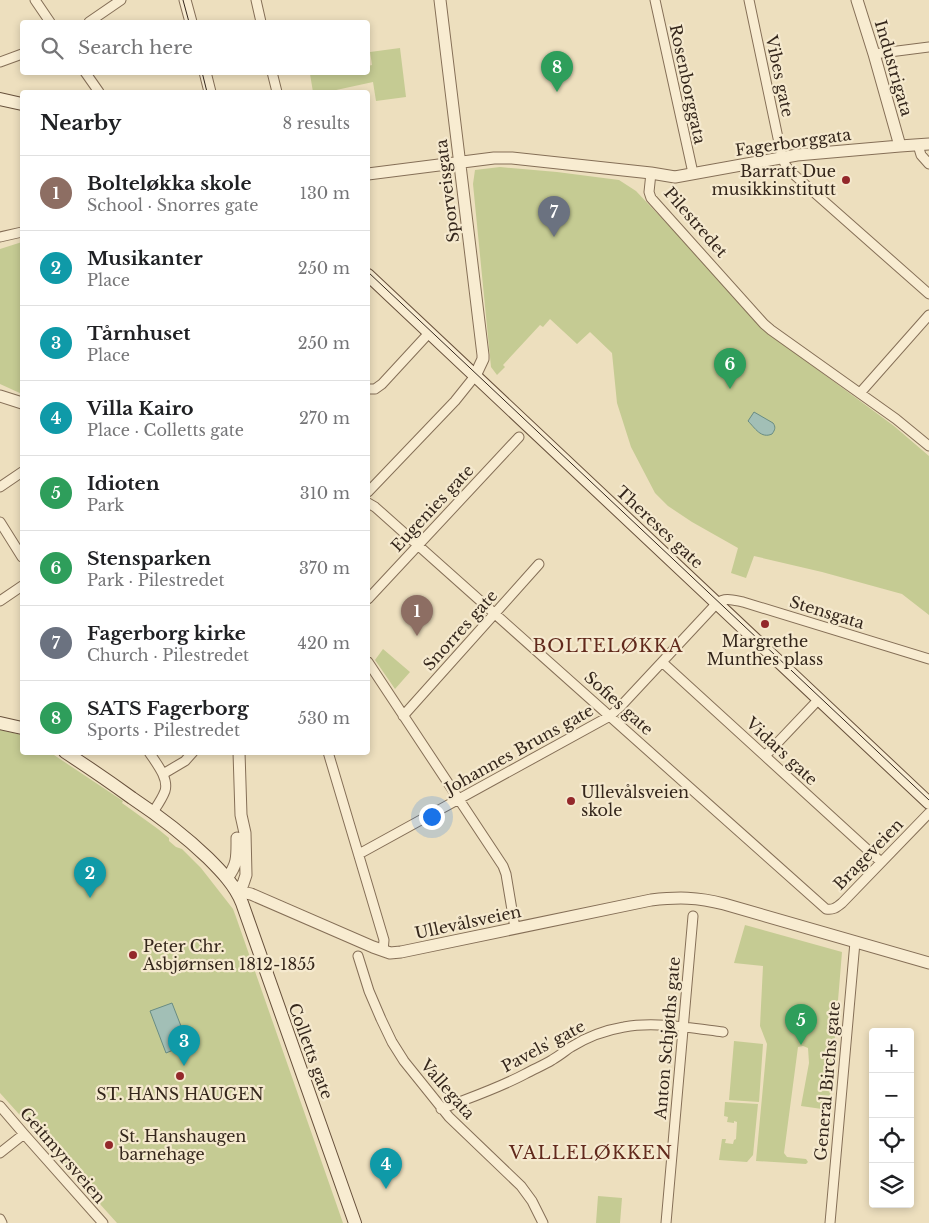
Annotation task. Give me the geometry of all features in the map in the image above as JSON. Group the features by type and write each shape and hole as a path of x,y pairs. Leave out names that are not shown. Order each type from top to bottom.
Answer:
{"main road":[{"path":"0,99 20,104"},
{"name":"Thereses gate","path":"370,277 929,802"},
{"path":"0,723 20,728"},
{"path":"69,755 153,812 195,845 236,890"},
{"name":"Colletts gate","path":"236,890 355,1223"}],"street":[{"path":"35,0 49,20"},
{"path":"92,20 122,0"},
{"path":"185,0 190,20"},
{"path":"256,0 261,20"},
{"name":"Sporveisgata","path":"440,0 484,355 475,376"},
{"name":"Rosenborggata","path":"655,0 693,173"},
{"name":"Vibes gate","path":"748,0 782,157"},
{"name":"Industrigata","path":"857,0 900,146"},
{"path":"874,54 929,47"},
{"path":"0,62 20,55"},
{"path":"87,75 98,90"},
{"path":"206,75 210,90"},
{"path":"273,75 276,90"},
{"name":"Fagerborggata","path":"651,173 675,177 782,157 923,145 921,155 929,164"},
{"path":"782,157 791,172 929,294"},
{"name":"Pilestredet","path":"370,174 494,158 512,158 651,173 649,192 651,198 764,324 896,419 929,446"},
{"path":"0,237 20,232"},
{"path":"860,393 929,316"},
{"path":"370,389 382,384 429,333"},
{"path":"370,490 454,401 475,376"},
{"path":"0,396 20,403"},
{"name":"Eugenies gate","path":"370,597 518,438"},
{"path":"0,487 20,473"},
{"name":"Sofies gate","path":"370,504 826,909"},
{"path":"0,522 20,554"},
{"name":"Snorres gate","path":"403,716 539,564"},
{"path":"0,601 20,587"},
{"name":"Stensgata","path":"716,603 726,599 743,602 929,659"},
{"name":"Johannes Bruns gate","path":"359,854 610,716 716,603"},
{"name":"Vidars gate","path":"662,662 881,862"},
{"path":"370,665 503,866 515,928"},
{"path":"765,756 819,699"},
{"path":"151,755 163,774 166,788 153,812"},
{"path":"163,774 185,761 190,755"},
{"path":"236,890 242,884 246,875 245,833 241,815 239,755"},
{"path":"329,755 384,940 383,951"},
{"name":"Brageveien","path":"826,909 831,910 842,904 929,813"},
{"path":"227,878 234,869 237,860 237,834 241,815"},
{"name":"Ullevålsveien","path":"236,890 251,894 390,953 651,900 693,898 724,904 929,963"},
{"name":"Anton Schjøths gate","path":"666,1223 693,916"},
{"name":"General Birchs gate","path":"830,1223 855,942"},
{"name":"Vallegata","path":"358,956 369,991 381,1019 404,1061 441,1109 521,1186 532,1201 543,1223"},
{"name":"Pavels' gate","path":"441,1109 521,1076 552,1060 572,1046 603,1033 624,1027 643,1025 683,1027 723,1032"},
{"name":"Geitmyrsveien","path":"0,1106 103,1223"},
{"path":"0,1153 24,1134"},
{"path":"0,1219 2,1223"}],"green space":[{"path":"400,48 406,97 376,101 373,82 336,90 313,90 310,75 370,75 370,66 372,65 370,52"},
{"path":"500,167 619,180 636,191 745,306 764,330 894,426 929,456 929,615 902,594 754,556 746,578 731,573 738,548 692,522 668,506 655,493 631,447 617,403 612,353 590,332 577,344 550,319 543,327 540,325 503,365 505,367 497,375 491,367 473,184 475,170"},
{"path":"20,243 20,393 0,384 0,249"},
{"path":"383,649 410,672 395,689 375,660"},
{"path":"0,730 20,735 20,755 54,755 123,801 122,803 169,838 169,841 176,847 182,849 201,868 233,909 343,1223 117,1223 0,1093"},
{"path":"745,925 842,952 829,1110 801,1106 809,1063 808,1048 798,1047 784,1153 787,1157 806,1159 808,1162 806,1164 756,1161 767,1044 760,1026 763,966 734,963"},
{"path":"734,1041 763,1044 759,1102 729,1100"},
{"path":"725,1102 758,1104 753,1155 747,1162 719,1160 722,1139 726,1139 725,1143 733,1144 736,1139 737,1122 727,1122 728,1117 724,1116"},
{"path":"598,1196 622,1198 620,1223 596,1223"}],"water":[{"path":"754,412 773,423 775,428 772,434 761,434 748,421"},
{"path":"172,1003 188,1044 166,1053 150,1011"}],"tram line":[{"path":"183,0 188,20"},
{"path":"203,75 206,90"},
{"path":"370,274 929,800"}],"place":[{"name":"SATS Fagerborg","path":"557,92"},
{"name":"Barratt Due musikkinstitutt","path":"846,180"},
{"name":"Fagerborg kirke","path":"554,237"},
{"name":"Stensparken","path":"730,389"},
{"name":"Margrethe Munthes plass","path":"765,624"},
{"name":"Bolteløkka skole","path":"417,636"},
{"name":"Ullevålsveien skole","path":"571,801"},
{"name":"Musikanter","path":"90,898"},
{"name":"Peter Chr. Asbjørnsen 1812-1855","path":"133,955"},
{"name":"Idioten","path":"801,1045"},
{"name":"Tårnhuset","path":"184,1066"},
{"name":"ST. HANS HAUGEN","path":"180,1076"},
{"name":"St. Hanshaugen barnehage","path":"109,1145"},
{"name":"Villa Kairo","path":"386,1189"}],"district":[{"name":"BOLTELØKKA","path":"608,646"},
{"name":"VALLELØKKEN","path":"591,1153"}]}
